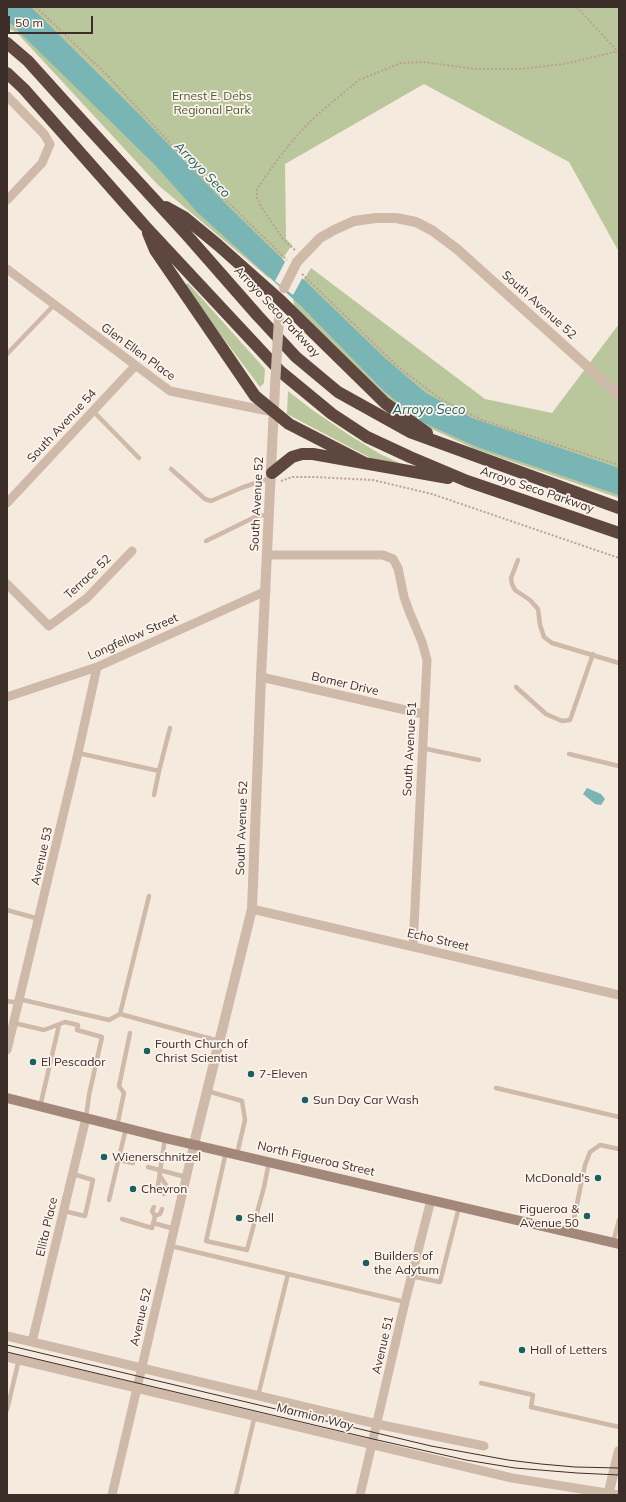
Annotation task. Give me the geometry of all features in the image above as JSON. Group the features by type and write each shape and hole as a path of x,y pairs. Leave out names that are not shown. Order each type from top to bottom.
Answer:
{"highway":[{"name":"Arroyo Seco Parkway","path":"7,43 28,61 296,357 338,392 410,432 619,508"},
{"name":"Arroyo Seco Parkway","path":"7,73 24,89 144,225 281,372 332,414 367,436 410,457 467,481 619,533"},
{"path":"153,199 184,217 218,245 280,301 385,403 444,445"},
{"path":"144,225 155,250 244,381 256,396 289,424 365,463"},
{"path":"272,478 292,457 302,454 313,454 425,475 467,481"}],"main road":[{"name":"North Figueroa Street","path":"7,1098 165,1138 616,1243"}],"street":[{"path":"7,96 44,134 50,144 42,163 7,200"},
{"name":"South Avenue 52","path":"194,1144 252,909 261,677 280,301 284,288 300,259 320,238 354,221 376,218 396,218 416,222 433,231 466,257 619,395"},
{"name":"Glen Ellen Place","path":"7,269 170,391 274,412"},
{"name":"South Avenue 54","path":"7,503 135,366"},
{"name":"Terrace 52","path":"7,584 49,626 87,598 132,552"},
{"name":"South Avenue 51","path":"268,555 383,555 393,559 398,568 404,597 422,642 427,660 423,714 413,946"},
{"name":"Longfellow Street","path":"7,697 96,667 266,591"},
{"name":"Avenue 53","path":"7,1050 78,753 96,667"},
{"name":"Bomer Drive","path":"261,677 423,714"},
{"name":"Echo Street","path":"252,909 619,995"},
{"name":"Ellita Place","path":"32,1342 86,1118"},
{"name":"Avenue 52","path":"112,1495 194,1144"},
{"name":"Avenue 51","path":"360,1495 411,1276 431,1200"},
{"name":"Marmion Way","path":"7,1336 377,1424 484,1446"},
{"name":"Marmion Way","path":"7,1357 255,1415 512,1478 612,1494"},
{"path":"612,1494 619,1453"}],"lane":[{"path":"7,354 54,305"},
{"path":"93,411 139,458"},
{"path":"171,469 205,499 211,501 241,488 272,478"},
{"path":"206,541 256,516 270,515"},
{"path":"518,560 510,578 514,590 530,600 538,609 540,625 544,636 552,643 619,663"},
{"path":"516,687 546,714 562,721 570,720 593,654"},
{"path":"154,795 170,728"},
{"path":"422,748 479,760"},
{"path":"78,753 159,771"},
{"path":"569,754 619,766"},
{"path":"120,1014 149,896"},
{"path":"7,910 39,919"},
{"path":"7,1001 19,1001 109,1020 120,1014 219,1041"},
{"path":"14,1023 44,1030 65,1022 78,1025 77,1030 102,1037 89,1095 86,1118"},
{"path":"40,1107 59,1025"},
{"path":"109,1200 119,1160 122,1127 124,1093 118,1086 130,1033"},
{"path":"496,1088 619,1117"},
{"path":"207,1092 242,1101 245,1120 237,1154"},
{"path":"157,1192 157,1183 161,1173 165,1138"},
{"path":"571,1233 585,1165 590,1152 600,1145 619,1149"},
{"path":"226,1152 206,1240 246,1250 264,1187 269,1162"},
{"path":"119,1160 133,1164"},
{"path":"148,1167 161,1173 186,1178"},
{"path":"161,1173 166,1185 164,1194"},
{"path":"64,1211 85,1216 93,1180 73,1174"},
{"path":"154,1207 152,1211 155,1216"},
{"path":"411,1276 440,1282 459,1207"},
{"path":"152,1225 155,1216 160,1214 162,1209"},
{"path":"122,1219 175,1229"},
{"path":"616,1243 619,1220"},
{"path":"171,1246 405,1302"},
{"path":"258,1396 288,1274"},
{"path":"7,1410 19,1359"},
{"path":"481,1383 533,1395 530,1407 619,1427"},
{"path":"236,1495 255,1415"}],"path":[{"path":"577,7 619,52"},
{"path":"300,259 282,239 256,198 257,188 299,133 318,114 359,80 401,63 423,62 476,69 521,69 564,64 619,52"},
{"path":"272,478 314,477 373,480 432,494 619,558"}],"green space":[{"name":"Ernest E. Debs Regional Park","path":"7,7 619,7 619,252 569,162 424,84 285,164 286,239 292,245 269,278 158,185 19,35 7,27"},
{"path":"311,268 485,399 552,413 619,324 619,498 475,449 419,423 382,393 294,306 293,297"},
{"path":"188,283 265,369 264,383 260,387 184,286"},
{"path":"288,391 349,435 380,454 408,467 376,461 287,414"}],"water":[{"name":"Arroyo Seco","path":"7,7 31,7 275,252 386,359 426,393 472,418 619,468 619,495 477,447 422,422 383,390 301,306 197,212 155,165 7,20"},
{"path":"587,788 601,794 605,799 601,805 595,804 583,794"}],"pier":[{"path":"286,260 303,277 293,295 275,281"}],"tram line":[{"path":"7,1345 431,1446 508,1460 541,1464 575,1467 619,1468"},
{"path":"7,1352 466,1460 515,1468 619,1475"}],"place":[{"name":"Fourth Church of Christ Scientist","path":"147,1051"},
{"name":"El Pescador","path":"33,1062"},
{"name":"7-Eleven","path":"251,1074"},
{"name":"Sun Day Car Wash","path":"305,1100"},
{"name":"Wienerschnitzel","path":"104,1157"},
{"name":"McDonald's","path":"598,1178"},
{"name":"Chevron","path":"133,1189"},
{"name":"Figueroa & Avenue 50","path":"587,1216"},
{"name":"Shell","path":"239,1218"},
{"name":"Builders of the Adytum","path":"366,1263"},
{"name":"Hall of Letters","path":"522,1350"}]}
